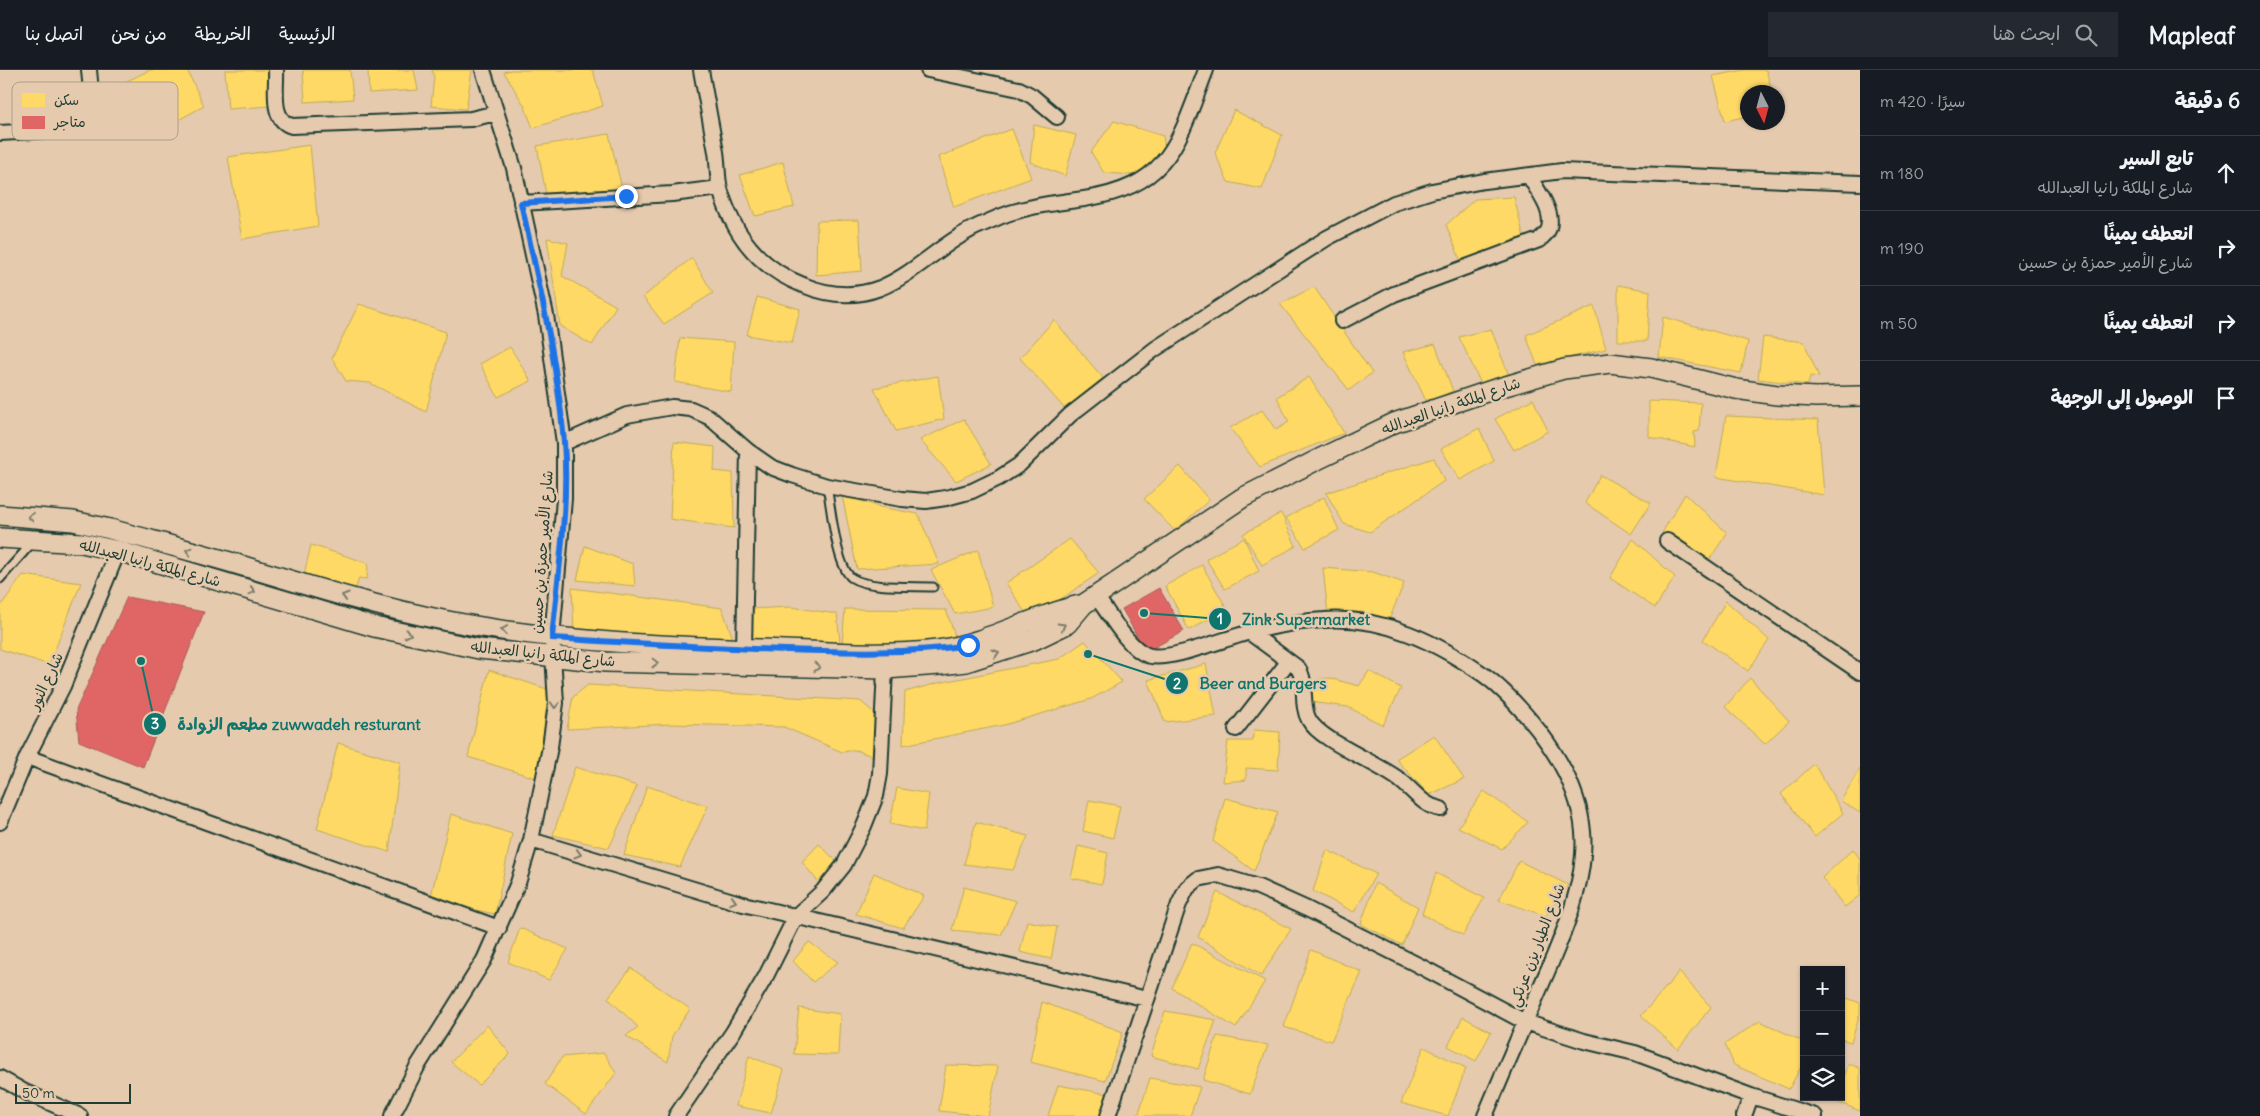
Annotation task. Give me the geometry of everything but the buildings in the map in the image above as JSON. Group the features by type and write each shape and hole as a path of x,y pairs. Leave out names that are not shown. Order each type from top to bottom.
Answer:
{"main road":[{"name":"شارع الملكة رانيا العبدالله","path":"0,515 73,522 110,529 361,601 553,647 606,662 885,669 966,662 1034,640 1067,624 1090,600 1242,498 1394,423 1495,389 1564,369 1610,363 1652,368 1736,389 1777,395 1816,397 1860,396"},
{"name":"شارع الملكة رانيا العبدالله","path":"0,538 82,543 118,551 374,627 479,649 553,647 886,653 936,650 968,645 1056,610 1090,600"}],"street":[{"path":"276,70 277,113 280,120 292,126 471,119 496,113"},
{"name":"شارع الأمير حمزة بن حسين","path":"392,1116 417,1067 469,986 499,928 518,883 531,840 550,747 556,704 553,647 564,499 564,443 546,315 514,168 483,70"},
{"path":"701,70 719,167 720,188 740,237 754,254 773,270 817,291 838,294 858,294 879,288 903,276 971,230 1010,213 1040,205 1099,196 1124,190 1144,180 1163,164 1182,132 1206,70"},
{"path":"928,70 1019,89 1032,96 1057,117"},
{"path":"564,443 628,415 672,407 692,409 709,417 748,451 778,470 827,486 902,499 926,501 946,498 972,490 999,478 1019,465 1070,415 1155,349 1336,233 1394,203 1484,180 1562,171 1860,183"},
{"path":"1342,321 1394,294 1539,240 1549,230 1550,220 1547,206 1529,176"},
{"path":"521,203 672,194 720,188"},
{"path":"744,649 748,451"},
{"path":"1667,541 1860,672"},
{"name":"شارع النور","path":"0,822 27,757 63,686 118,551"},
{"name":"شارع الطيار يزن عرنكي","path":"1090,600 1132,643 1148,655 1158,657 1249,632 1326,619 1363,621 1396,628 1444,649 1495,683 1527,716 1552,748 1571,784 1578,802 1584,834 1576,896 1554,955 1485,1116"},
{"path":"1249,632 1300,672 1304,708 1309,720 1317,731 1381,766 1421,800 1434,808 1441,809"},
{"path":"1236,729 1288,662"},
{"path":"676,1116 733,1032 766,976 796,916 823,891 844,865 864,826 876,796 880,774 885,669"},
{"path":"27,757 499,928"},
{"path":"531,840 743,904 1147,999"},
{"path":"1108,1116 1179,904 1187,888 1198,879 1218,875 1258,887 1307,909 1525,1022 1584,1041 1635,1053 1751,1096 1815,1116"},
{"path":"0,1078 25,1092 80,1116"},
{"path":"1744,1116 1751,1096"}],"lane":[{"path":"827,486 840,559 850,576 864,582 933,587"},
{"path":"0,579 36,539"}],"place":[{"name":"Zink Supermarket","path":"1144,613"},
{"name":"Beer and Burgers","path":"1088,654"},
{"name":"مطعم الزوادة zuwwadeh resturant","path":"141,661"}],"route":[{"path":"626,196 521,203 546,315 564,443 564,499 552,638 744,649 886,653 936,650 968,645"}]}
